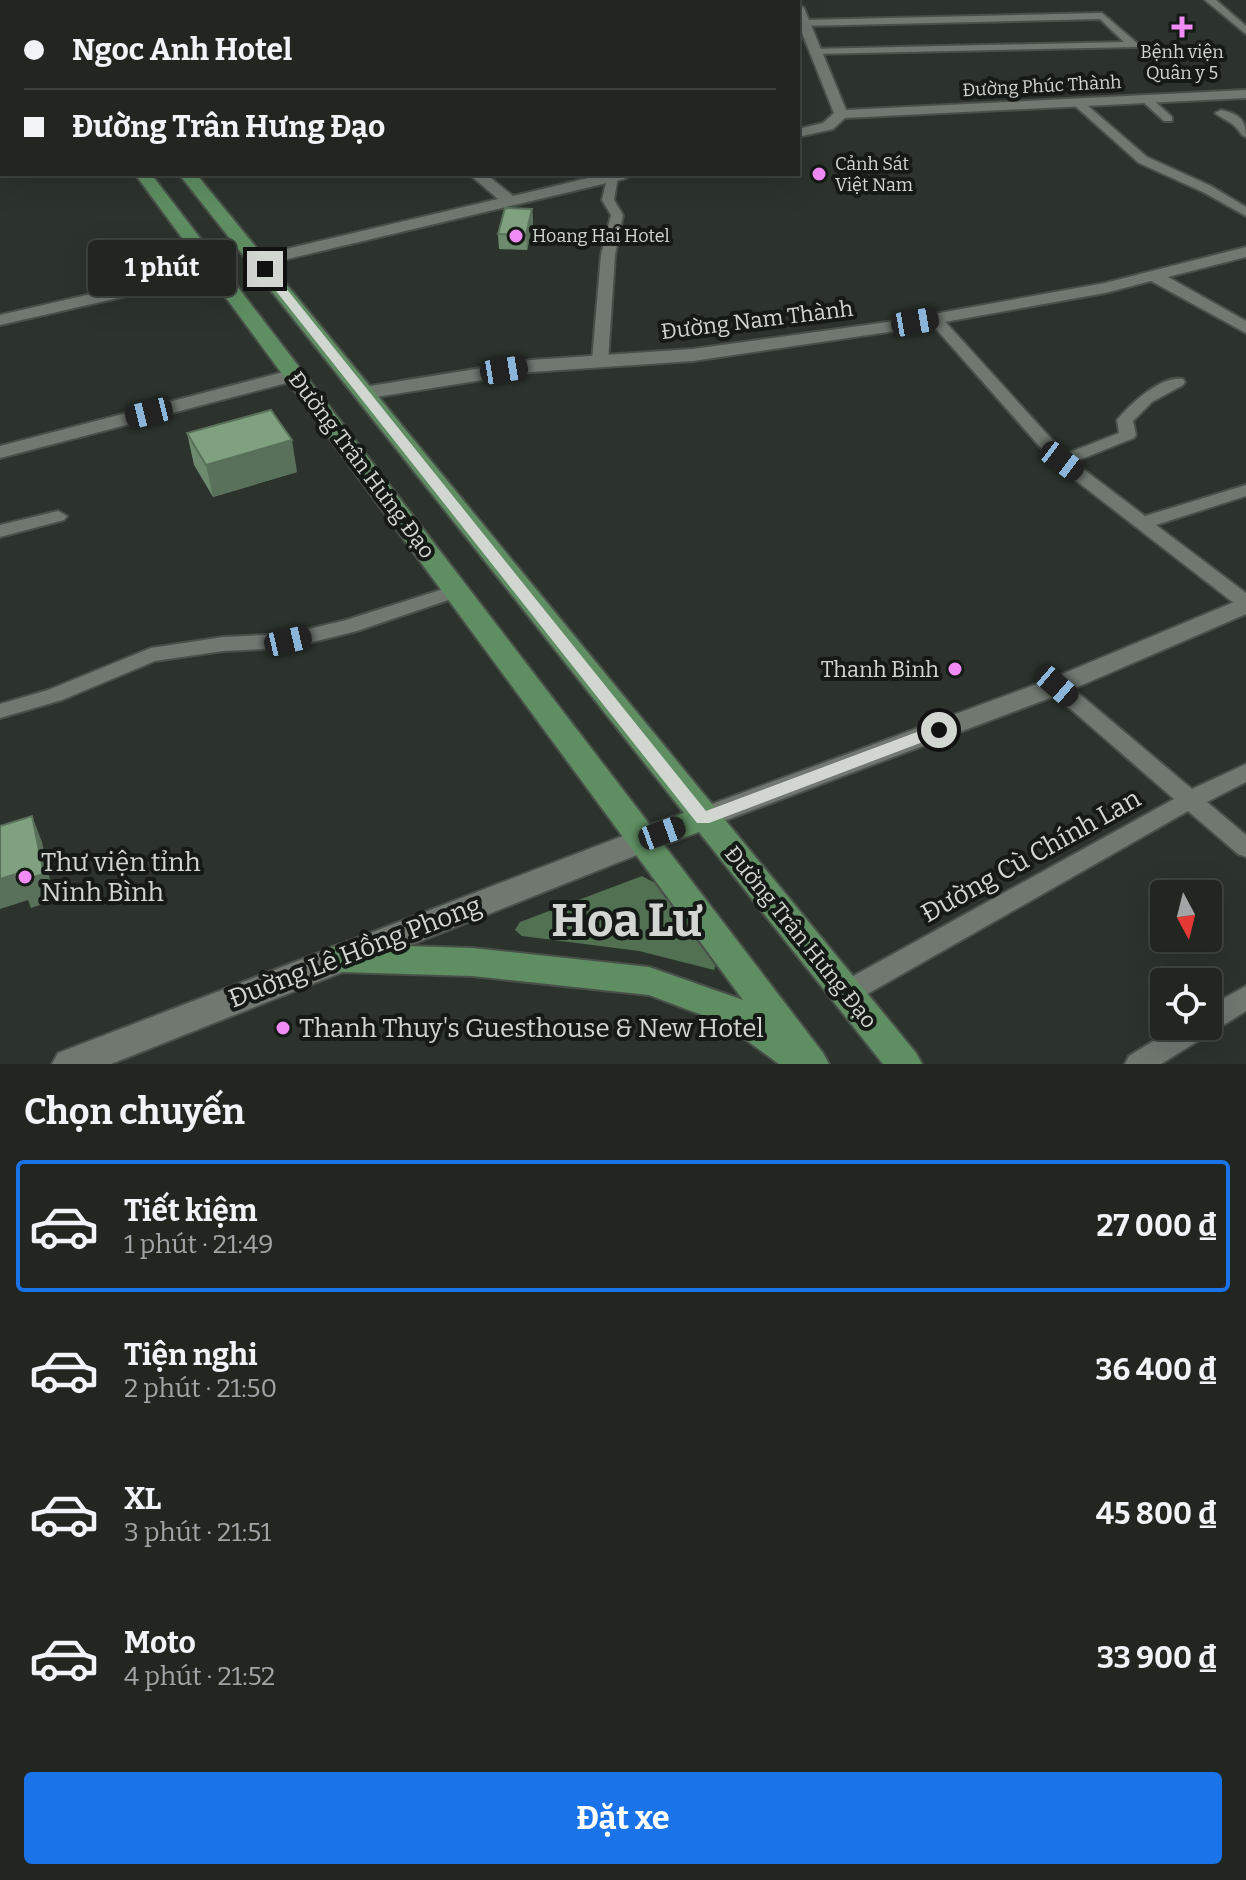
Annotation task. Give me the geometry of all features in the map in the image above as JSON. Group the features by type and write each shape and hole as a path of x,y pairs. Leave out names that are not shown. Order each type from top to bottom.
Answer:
{"highway":[{"name":"Đường Trân Hưng Đạo","path":"145,176 809,1064"},
{"name":"Đường Trân Hưng Đạo","path":"189,176 904,1064"},
{"path":"217,270 258,261"},
{"path":"641,841 703,818"},
{"path":"341,958 472,962 649,981 735,1012 809,1064"}],"main road":[{"name":"Đuờng Lê Hồng Phong","path":"70,1064 641,841"}],"street":[{"path":"1210,0 1246,31"},
{"path":"1226,14 1246,13"},
{"path":"800,133 828,126 841,114 801,23 1102,16 1133,45 814,51"},
{"name":"Đường Phúc Thành","path":"841,114 1246,94"},
{"path":"1146,99 1168,119"},
{"path":"1077,102 1143,160 1207,189 1246,212"},
{"path":"1221,113 1236,118 1246,133"},
{"path":"479,176 510,201"},
{"path":"258,261 614,176"},
{"path":"600,361 608,255 617,215 608,200 618,176"},
{"name":"Đường Nam Thành","path":"364,393 531,366 693,355 935,319 1105,288 1246,252"},
{"path":"0,320 217,270"},
{"path":"1154,276 1246,328"},
{"path":"703,818 1057,686 1246,604 1062,461 935,319"},
{"path":"0,452 295,375"},
{"path":"1062,461 1128,435 1125,420 1131,411 1177,382"},
{"path":"1143,523 1246,490"},
{"path":"0,531 58,516"},
{"path":"0,711 55,695 151,655 223,644 288,641 350,626 456,591"},
{"path":"1057,686 1246,848"},
{"name":"Đường Cù Chính Lan","path":"846,993 1145,823 1246,772"},
{"path":"1222,1012 1246,997"},
{"path":"1138,1064 1177,1040"}],"green space":[{"path":"642,876 655,883 716,965 714,970 639,951 522,936 515,930 520,922"}],"building":[{"path":"505,208 532,209 526,235 498,234"},
{"path":"271,410 292,440 206,465 187,433"},
{"path":"32,816 44,874 20,881 19,873 0,879 0,826"}],"place":[{"name":"Bệnh viện Quân y 5","path":"1182,27"},
{"name":"Cảnh Sát Việt Nam","path":"819,174"},
{"name":"Hoang Hai Hotel","path":"516,236"},
{"name":"Thanh Binh","path":"955,669"},
{"name":"Thư viện tỉnh Ninh Bình","path":"25,877"},
{"name":"Thanh Thuy's Guesthouse & New Hotel","path":"283,1028"}],"district":[{"name":"Hoa Lư","path":"627,920"}],"route":[{"path":"265,269 703,818 939,730"}]}
